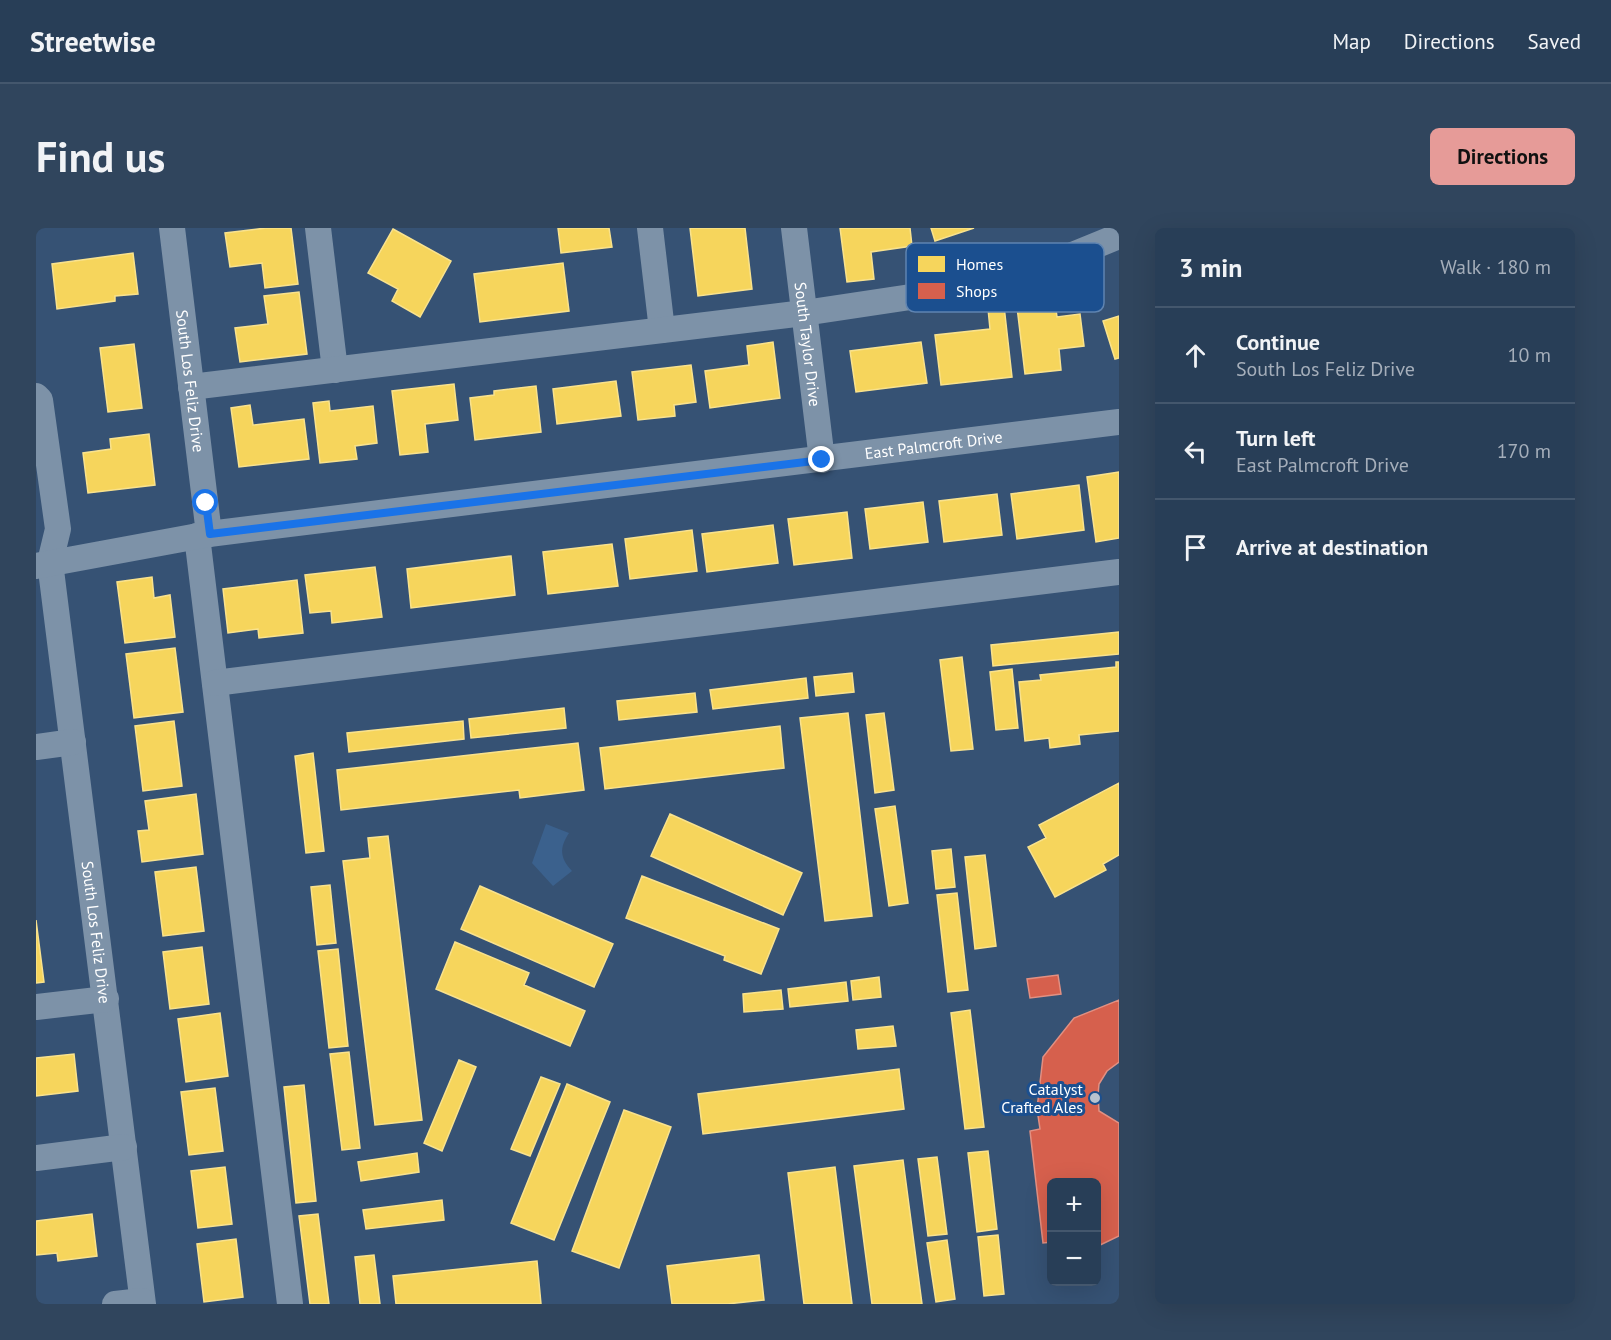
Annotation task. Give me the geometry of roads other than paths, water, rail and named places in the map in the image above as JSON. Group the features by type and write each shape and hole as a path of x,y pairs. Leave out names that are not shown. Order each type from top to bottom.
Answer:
{"street":[{"name":"South Los Feliz Drive","path":"172,228 191,387 214,684 290,1304"},
{"path":"318,228 335,370"},
{"path":"650,228 662,330"},
{"name":"South Taylor Drive","path":"794,228 822,460"},
{"path":"1102,243 1119,236"},
{"path":"191,387 804,313 906,298"},
{"path":"36,396 40,400 58,529 43,564"},
{"name":"East Palmcroft Drive","path":"43,564 203,535 1119,422"},
{"name":"South Los Feliz Drive","path":"43,564 73,742 142,1302"},
{"path":"214,684 1119,572"},
{"path":"36,747 73,742"},
{"path":"36,1007 106,999"},
{"path":"36,1158 124,1148"},
{"path":"115,1304 142,1302"}],"water":[{"path":"546,824 569,833 562,853 572,871 553,886 532,863"}],"place":[{"name":"Catalyst Crafted Ales","path":"1095,1098"}]}
